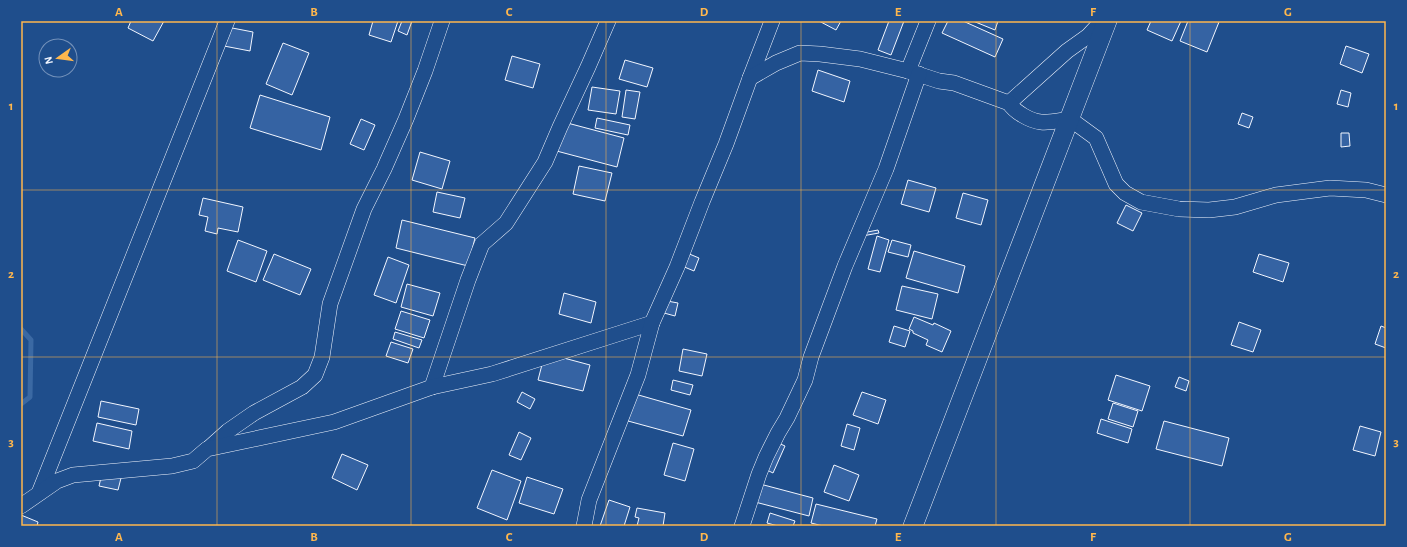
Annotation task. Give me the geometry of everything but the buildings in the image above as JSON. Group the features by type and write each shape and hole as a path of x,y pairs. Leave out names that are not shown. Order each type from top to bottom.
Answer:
{"street":[{"path":"39,493 226,21"},
{"path":"21,506 57,481 73,475 172,466 193,461 228,431 254,413 302,387 315,375 322,357 330,304 364,209 384,169 426,71 442,21"},
{"path":"432,387 468,280 482,244 506,223 546,162 560,127 608,21"},
{"path":"584,526 589,500 638,375 652,323 677,267 726,144 772,21"},
{"path":"742,526 766,457 805,380 811,357 844,266 886,169 928,21"},
{"path":"1009,103 1067,51 1088,36 1102,21"},
{"path":"913,526 1107,21"},
{"path":"750,78 776,63 800,53 820,54 860,60 940,81 954,83 1009,103 1021,113 1035,121 1042,122 1070,119 1096,138 1116,184 1125,193 1141,202 1179,209 1209,210 1235,207 1276,195 1330,188 1366,190 1386,195"},
{"path":"207,449 334,422 432,387 492,374 652,323"}],"waterway":[{"path":"21,329 31,340 30,397 21,404"}]}
